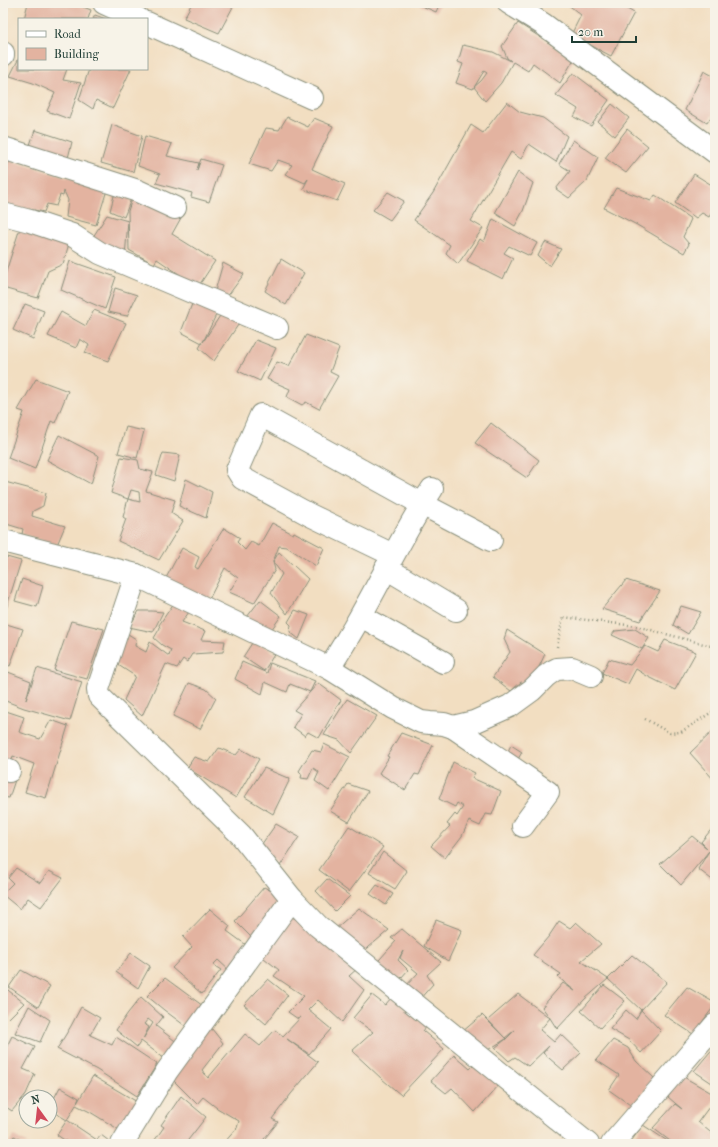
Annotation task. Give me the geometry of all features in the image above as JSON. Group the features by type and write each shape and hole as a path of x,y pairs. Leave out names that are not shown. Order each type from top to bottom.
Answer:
{"street":[{"path":"104,3 137,18"},
{"path":"509,3 543,24 715,152"},
{"path":"148,23 312,98"},
{"path":"3,148 138,191 175,208"},
{"path":"3,214 30,221 72,236 100,253 277,328"},
{"path":"456,610 390,561 242,478 237,470 261,415 427,496 491,540"},
{"path":"329,668 361,616 427,496"},
{"path":"3,541 136,575 329,668 393,708 421,722 444,724 453,727 548,792 523,826"},
{"path":"136,575 98,689 99,696 241,835 292,899 318,926 588,1144"},
{"path":"361,616 443,662"},
{"path":"453,727 474,722 510,706 523,697 553,671 564,668 572,668 592,676"},
{"path":"122,1144 167,1071 292,899"},
{"path":"612,1144 715,1025"}],"path":[{"path":"553,671 563,617 636,626 715,647"},
{"path":"645,719 670,733 681,732 715,710"}],"building":[{"path":"28,3 73,3 91,10 88,18 24,18"},
{"path":"192,3 228,3 234,5 219,33 184,18"},
{"path":"415,3 440,3 436,12"},
{"path":"566,3 617,3 634,13 611,56 571,35 581,15"},
{"path":"683,3 693,3 691,6"},
{"path":"95,15 103,18 94,18"},
{"path":"518,23 574,59 560,83 533,63 528,71 513,62 501,83 485,101 474,87 473,89 456,83 463,64 458,62 463,45 493,52 511,61 507,58 502,46","holes":["484,71 487,73 481,81 474,87"]},
{"path":"18,60 18,70 67,70 63,80 81,83 69,119 47,111 55,93 33,83 10,76"},
{"path":"89,70 131,70 113,108 96,100 93,109 79,100"},
{"path":"704,71 715,77 715,111 707,123 685,110"},
{"path":"573,73 609,100 591,126 574,117 578,109 556,95"},
{"path":"507,102 520,112 543,118 567,136 556,162 529,144 521,159 511,152 471,221 483,228 458,264 446,253 450,245 414,220 433,193 471,125 483,133"},
{"path":"612,104 629,118 615,136 598,122"},
{"path":"287,117 308,127 314,118 333,126 312,169 345,184 337,201 303,189 308,179 305,183 285,174 292,165 278,160 271,171 249,164 266,128 279,130"},
{"path":"112,125 142,136 133,172 101,163"},
{"path":"627,129 648,146 626,173 605,158"},
{"path":"35,130 72,142 66,166 28,151"},
{"path":"145,136 172,144 167,156 199,163 197,170 201,159 222,165 209,202 191,197 192,193 156,183 160,174 138,166"},
{"path":"573,140 598,157 587,181 569,198 556,189 570,171 559,164"},
{"path":"9,160 107,190 96,225 66,217 68,200 64,191 63,196 60,195 56,206 47,204 44,212 29,209 29,213 3,203 3,180"},
{"path":"518,172 533,183 523,211 515,226 495,213"},
{"path":"694,174 715,187 715,207 709,217 702,213 696,218 675,203"},
{"path":"616,188 651,201 655,195 691,219 683,237 689,244 684,253 637,225 604,208"},
{"path":"115,192 131,199 124,217 110,211"},
{"path":"388,192 404,201 390,220 373,210"},
{"path":"134,193 182,216 172,234 215,261 198,287 157,259 154,264 129,250 128,211"},
{"path":"107,215 128,221 125,257 91,240"},
{"path":"493,219 537,243 530,256 509,246 504,253 513,258 503,279 467,261 480,239 484,242"},
{"path":"20,228 71,237 63,264 48,271 38,298 3,288 3,281"},
{"path":"545,242 561,249 550,266 538,256"},
{"path":"281,259 304,273 286,305 265,291"},
{"path":"70,261 116,277 105,309 61,290"},
{"path":"223,263 244,274 227,297 215,291"},
{"path":"115,288 137,295 127,316 108,312"},
{"path":"194,299 217,313 203,342 225,308 242,319 214,361 199,348 202,343 181,332"},
{"path":"25,304 44,311 33,339 13,330"},
{"path":"94,310 126,323 108,361 85,353 89,345 80,339 76,348 48,336 61,312 86,326"},
{"path":"306,335 339,348 330,372 338,376 319,409 306,402 302,405 287,397 290,389 267,379 277,362 289,366"},
{"path":"256,340 276,348 260,381 238,371"},
{"path":"36,379 68,391 55,423 51,421 35,469 8,458 24,412 18,410"},
{"path":"491,423 539,460 527,478 475,443"},
{"path":"126,427 144,431 137,458 118,453"},
{"path":"59,435 99,456 91,484 47,460"},
{"path":"163,453 180,455 174,481 156,475"},
{"path":"121,457 138,460 140,469 153,472 146,491 175,500 171,513 183,521 159,560 118,541 126,519 123,517 128,499 111,493","holes":["131,490 139,492 140,502 128,499"]},
{"path":"186,479 212,492 206,518 179,506"},
{"path":"5,482 46,493 43,506 33,511 32,516 65,526 57,545 22,534 23,529 3,523 3,487"},
{"path":"272,523 293,534 294,532 324,548 316,566 287,547 279,546 273,562 275,570 254,603 229,592 238,578 225,568 206,605 187,587 166,578 182,548 199,557 195,567 198,569 224,528 240,538 237,542 245,550 251,542 259,546"},
{"path":"279,552 308,579 287,614 271,593 282,574 273,562"},
{"path":"3,556 21,561 5,612 3,612"},
{"path":"22,579 43,586 37,607 15,601"},
{"path":"626,580 660,591 640,621 602,609"},
{"path":"176,600 191,609 182,622 205,631 201,640 225,641 223,652 192,654 187,662 183,659 177,668 166,664 142,716 124,700 135,676 112,661 128,634 136,639 135,646 146,652 150,642 169,656 171,650 154,638 160,628 159,625"},
{"path":"260,600 281,616 269,633 247,617"},
{"path":"681,606 701,612 688,634 673,625"},
{"path":"295,610 309,615 299,639 290,632 291,625 288,622"},
{"path":"139,611 163,612 153,632 129,627"},
{"path":"71,621 104,629 87,679 54,670"},
{"path":"3,623 23,629 10,666 3,663"},
{"path":"635,629 649,638 642,649 612,635 615,631"},
{"path":"507,630 545,654 531,684 521,682 511,691 493,677 510,652 504,639"},
{"path":"254,640 275,653 264,671 243,657"},
{"path":"665,640 696,652 675,690 636,669 628,684 602,673 609,659 630,665 645,646 658,652"},
{"path":"242,662 267,673 270,663 315,681 310,692 290,684 287,692 265,682 262,694 235,679"},
{"path":"37,668 82,682 70,721 24,708 3,700 3,670 31,681 26,700"},
{"path":"189,683 206,689 216,698 200,729 173,716"},
{"path":"318,683 341,700 319,738 308,732 305,736 293,727 301,714 294,710"},
{"path":"347,699 377,716 351,753 339,740 324,735"},
{"path":"3,710 24,717 19,732 40,739 51,720 68,726 46,798 25,792 34,764 13,756 10,766 3,764"},
{"path":"715,729 715,781 690,753"},
{"path":"401,733 433,745 419,775 415,774 405,790 379,773"},
{"path":"324,744 350,757 329,791 315,781 319,772 313,768 308,779 301,778 302,774 299,771 312,750 321,752"},
{"path":"511,745 522,752 517,761 506,755"},
{"path":"219,748 236,755 241,749 259,759 236,798 187,768 194,757 209,762"},
{"path":"453,762 475,773 472,778 501,791 492,815 486,814 480,826 469,821 462,836 445,858 431,846 450,826 447,824 455,814 457,816 463,807 457,803 455,807 439,799"},
{"path":"264,768 290,779 273,814 245,797"},
{"path":"3,777 15,780 9,798 3,797"},
{"path":"348,784 368,791 349,822 330,811"},
{"path":"276,824 299,837 280,866 259,848"},
{"path":"715,825 715,882 698,869 709,851 681,885 660,864 692,836 708,849 701,842"},
{"path":"349,826 383,847 349,892 319,870"},
{"path":"383,852 407,871 395,889 369,873"},
{"path":"16,868 40,883 49,871 63,878 41,907 28,898 20,909 3,895 3,893 13,883 8,878"},
{"path":"327,879 350,896 335,911 316,891"},
{"path":"377,885 393,894 386,905 370,894"},
{"path":"264,887 286,899 255,941 235,921"},
{"path":"359,908 389,930 362,953 334,930"},
{"path":"210,909 230,926 227,931 249,947 231,972 218,960 213,965 221,970 202,994 172,968 192,947 183,937"},
{"path":"289,915 313,930 359,967 349,976 364,990 342,1022 318,1000 308,1010 331,1029 309,1054 287,1039 318,1062 272,1119 278,1122 260,1144 223,1144 237,1128 239,1121 217,1108 203,1097 197,1104 170,1077 208,1024 223,1043 202,1070 208,1078 245,1034 260,1046 275,1030 283,1036 301,1017 298,1019 288,1012 304,996 274,976 279,970 259,954"},
{"path":"436,920 462,930 448,961 424,946"},
{"path":"559,921 570,928 576,922 601,944 581,961 608,979 585,999 557,1029 542,1007 563,983 575,991 558,977 561,974 533,955"},
{"path":"402,929 441,962 427,975 433,984 418,1001 405,987 418,973 400,958 403,951 398,960 408,970 395,985 372,968 396,941 391,938"},
{"path":"131,953 150,966 138,988 116,972"},
{"path":"632,955 667,982 641,1010 608,979"},
{"path":"21,970 50,986 38,1007 9,987"},
{"path":"165,978 203,1006 188,1028 147,996"},
{"path":"268,979 288,995 266,1024 244,1005"},
{"path":"604,985 625,1001 600,1028 581,1011"},
{"path":"3,986 24,1003 3,1024"},
{"path":"687,987 715,1003 693,1034 664,1015"},
{"path":"518,994 550,1018 540,1030 554,1042 561,1034 581,1053 563,1070 543,1053 549,1046 528,1066 515,1057 509,1061 495,1048 515,1030 505,1038 488,1020"},
{"path":"372,995 385,1005 392,997 427,1026 423,1031 444,1049 401,1095 352,1051 373,1032 353,1018"},
{"path":"141,997 163,1017 156,1026 179,1044 165,1059 141,1041 137,1047 116,1030","holes":["148,1019 153,1023 143,1039 149,1027 144,1024"]},
{"path":"29,1006 50,1020 40,1042 15,1033"},
{"path":"81,1007 100,1018 90,1035 112,1045 116,1037 157,1064 137,1096 97,1070 57,1049"},
{"path":"626,1010 636,1019 641,1010 661,1031 641,1053 629,1040 610,1029"},
{"path":"482,1015 506,1039 486,1051 462,1032"},
{"path":"12,1036 35,1047 23,1069 35,1074 28,1089 18,1089 18,1104 12,1111 3,1105 3,1066 6,1060 3,1059 3,1054"},
{"path":"613,1040 628,1048 636,1061 654,1078 633,1107 609,1090 619,1075 596,1060"},
{"path":"715,1046 715,1085 694,1071"},
{"path":"454,1055 470,1069 474,1065 499,1085 475,1112 452,1088 446,1093 431,1081"},
{"path":"93,1076 139,1103 123,1132 76,1105 67,1120 58,1115 58,1091 60,1087 79,1098 77,1103"},
{"path":"682,1076 715,1095 715,1099 698,1122 715,1136 715,1144 674,1144 653,1128 675,1104 682,1109 668,1097"},
{"path":"181,1096 206,1117 185,1144 152,1144 164,1127 161,1125"},
{"path":"67,1120 97,1140 101,1135 113,1144 70,1144 57,1135"},
{"path":"643,1125 672,1144 629,1144"},
{"path":"14,1136 28,1144 8,1144"}]}
